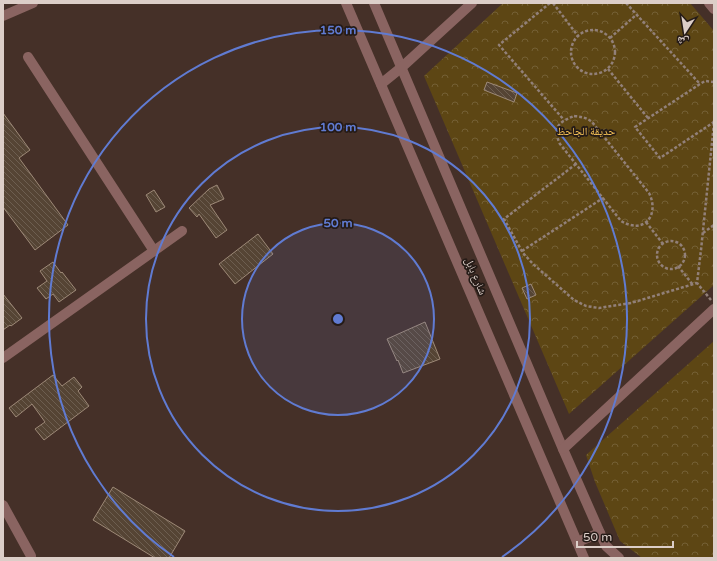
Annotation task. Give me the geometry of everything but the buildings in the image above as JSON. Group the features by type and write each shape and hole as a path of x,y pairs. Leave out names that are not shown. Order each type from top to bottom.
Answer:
{"street":[{"path":"3,16 33,3"},
{"name":"شارع بابل","path":"346,3 584,558"},
{"path":"374,3 600,533 606,546 619,558"},
{"path":"381,84 402,67 472,3"},
{"path":"709,3 714,8"},
{"path":"28,57 154,251"},
{"path":"3,358 182,231"},
{"path":"563,449 714,309"},
{"path":"3,505 31,556"},
{"path":"577,542 600,533"}],"path":[{"path":"564,120 499,45 551,3 578,36"},
{"path":"626,3 700,84"},
{"path":"610,38 636,15"},
{"path":"592,30 600,31 612,40 616,55 608,69 597,74 589,74 577,68 571,55 574,41 578,36 592,30"},
{"path":"608,69 648,118"},
{"path":"714,82 705,81 635,127 660,158 714,122"},
{"path":"574,116 581,117 587,119 596,128 649,194 653,205 649,220 635,226 627,225 621,221 560,144 557,131 560,124 564,120 574,116"},
{"path":"714,122 697,284 714,304"},
{"path":"576,164 504,219 522,251 532,264 574,300 586,306 599,308 631,303 697,284"},
{"path":"522,251 603,198"},
{"path":"646,222 663,244"},
{"path":"703,234 714,225"},
{"path":"667,242 676,242 683,247 685,255 684,260 678,266 674,268 665,267 658,260 658,251 663,244 667,242"},
{"path":"678,266 693,285"}],"green space":[{"name":"حديقة الجاحظ","path":"503,3 690,3 714,31 714,285 569,414 424,76"},
{"path":"714,341 714,558 642,558 620,541 595,482 586,455"}]}
